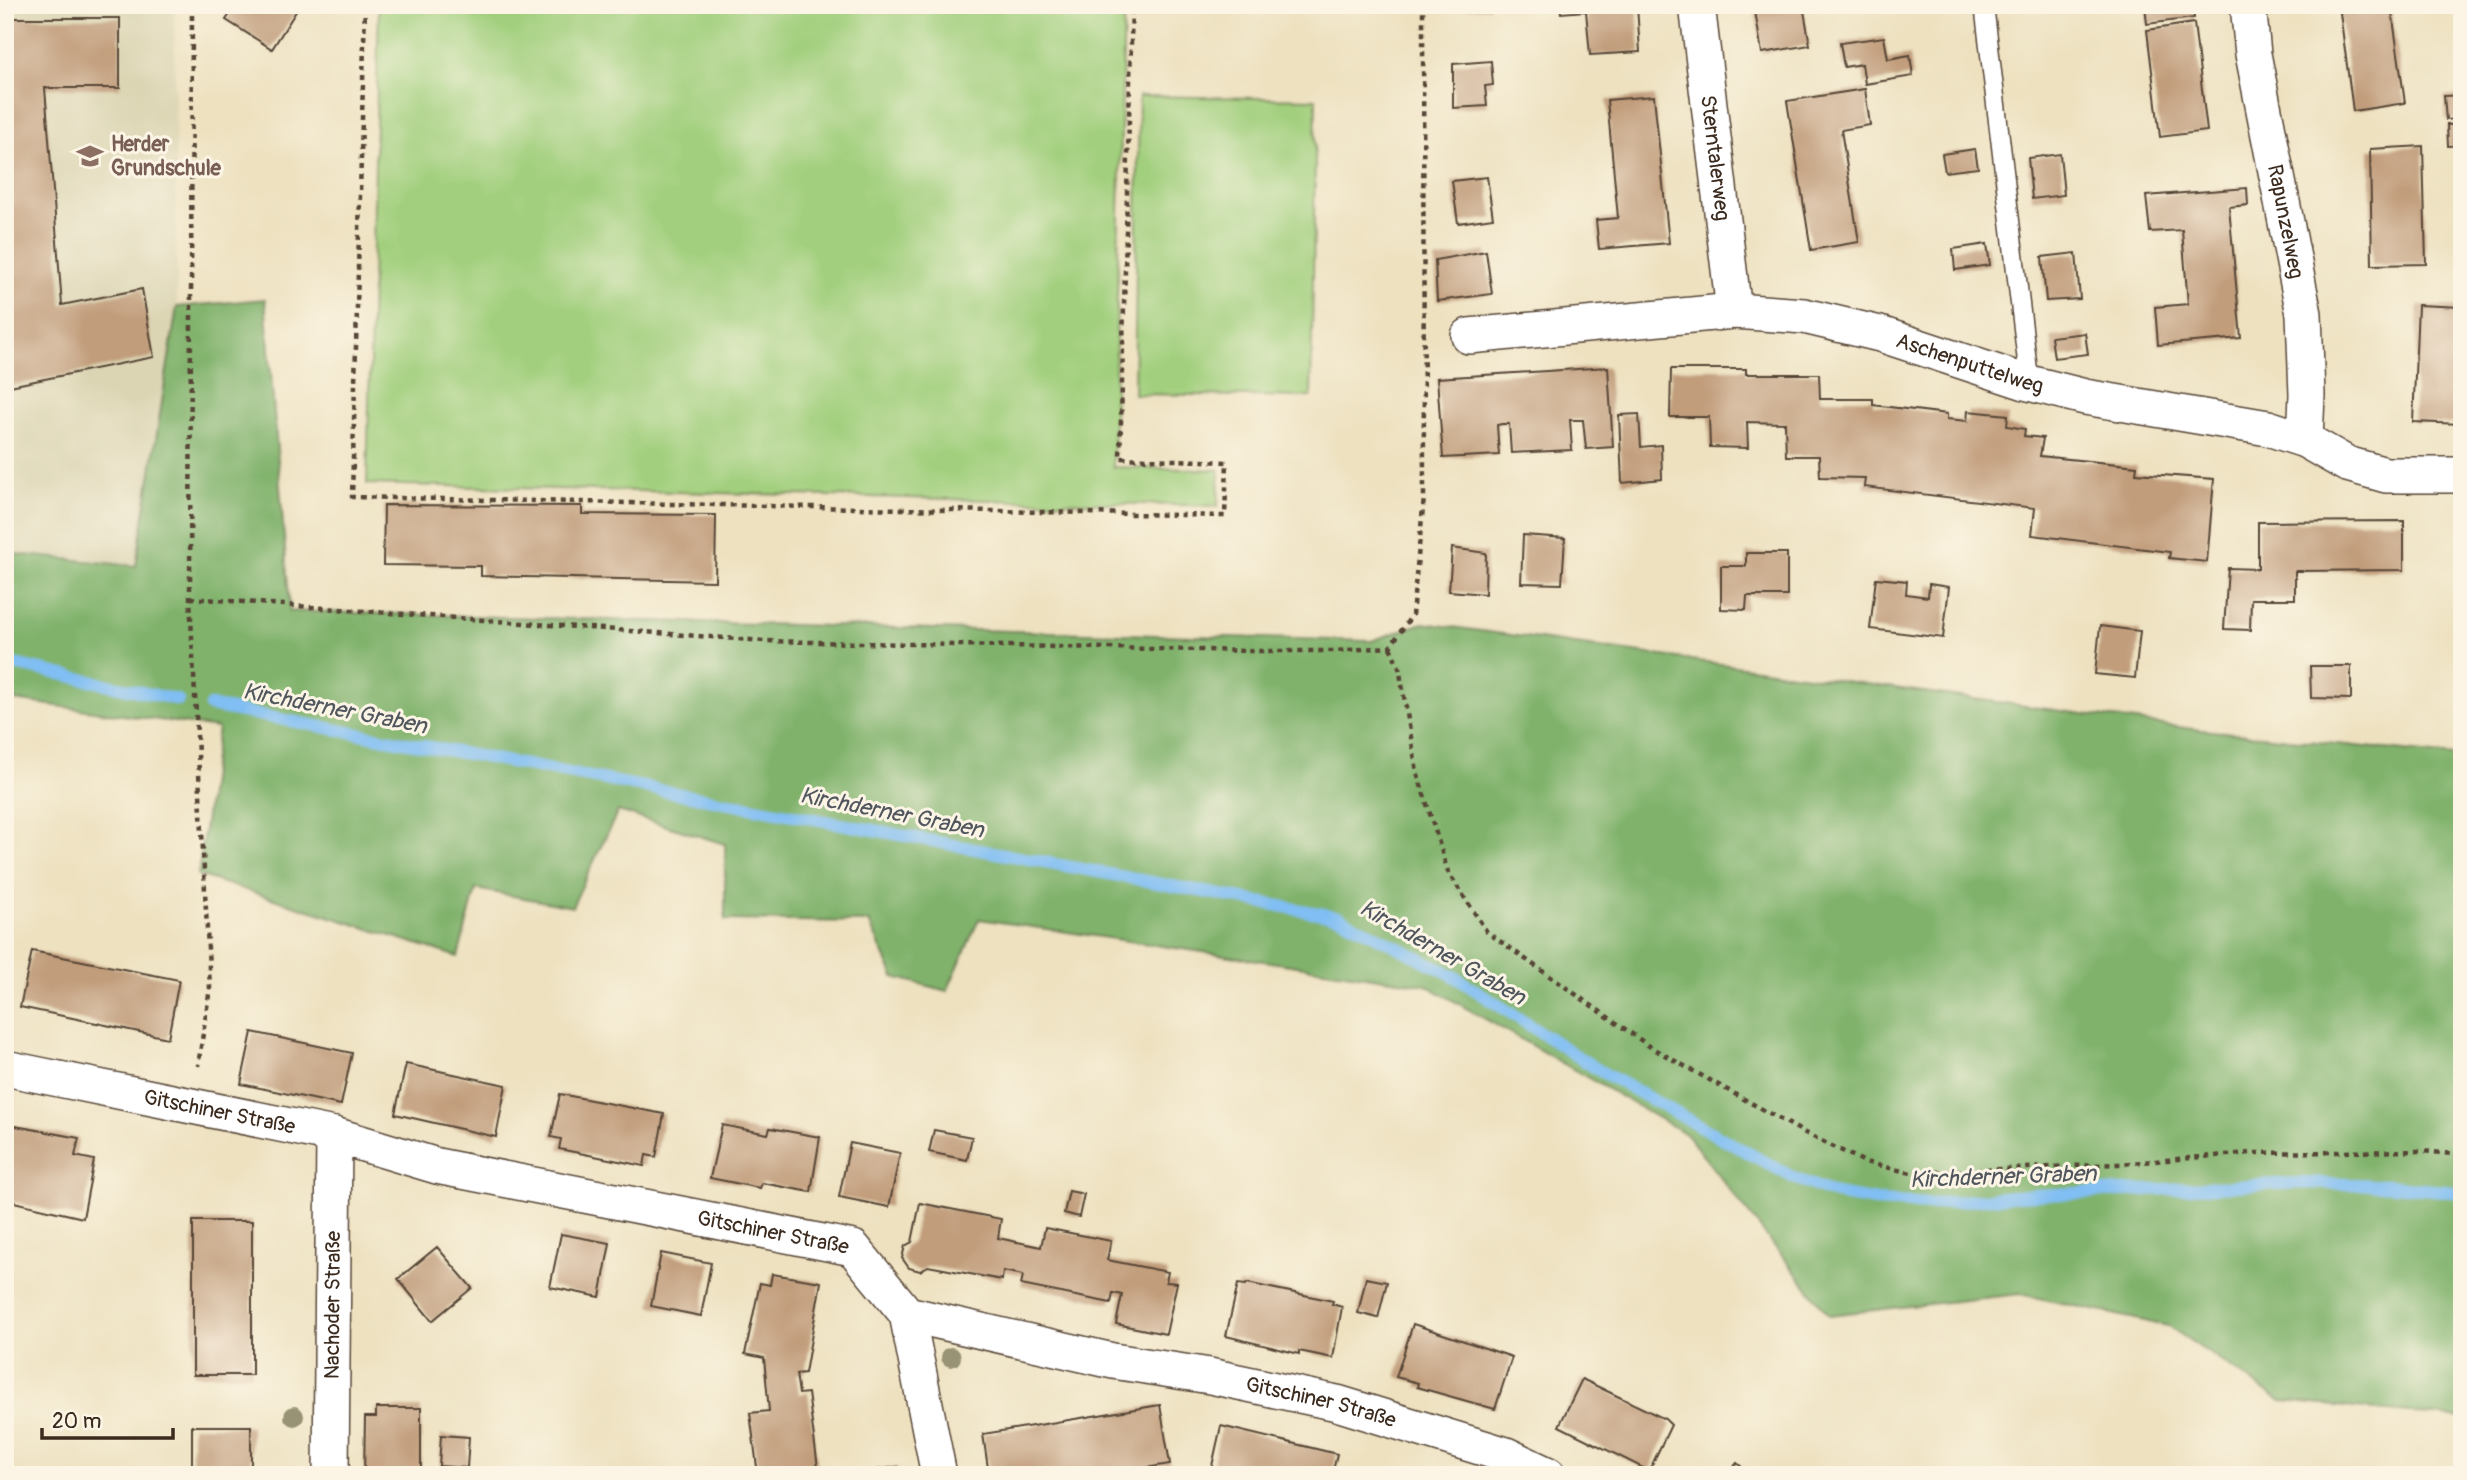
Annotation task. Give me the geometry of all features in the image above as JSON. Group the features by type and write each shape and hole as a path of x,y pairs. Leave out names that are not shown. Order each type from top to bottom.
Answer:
{"street":[{"name":"Sterntalerweg","path":"1697,5 1734,311"},
{"name":"Rapunzelweg","path":"2248,5 2253,54 2304,314 2307,395 2305,440"},
{"name":"Aschenputtelweg","path":"1469,336 1734,311 1804,316 1880,334 2025,382 2085,397 2268,428 2305,440 2347,464 2385,475 2462,475"},
{"name":"Gitschiner Straße","path":"5,1068 334,1135 437,1166 853,1248 907,1314 1113,1361 1210,1376 1337,1403 1506,1455 1548,1475"},
{"name":"Nachoder Straße","path":"331,1475 334,1135"},
{"path":"907,1314 939,1475"}],"lane":[{"path":"1984,5 2028,370 2025,382"}],"path":[{"path":"192,5 190,598 210,988 192,1105"},
{"path":"365,5 352,497 1225,516 1227,462 1120,458 1132,5"},
{"path":"1390,647 1412,615 1424,498 1423,5"},
{"path":"190,598 764,641 1252,651 1335,651 1390,647"},
{"path":"1390,647 1399,667 1417,772 1448,872 1487,932 1652,1048 1805,1133 1865,1162 1912,1173 2118,1164 2250,1153 2422,1151 2462,1155"}],"shaded area":[{"name":"Herder Grundschule","path":"5,5 174,5 177,307 136,566 5,553"}],"green space":[{"path":"379,5 1124,7 1113,467 1219,470 1218,506 367,484"},
{"path":"1139,96 1316,99 1311,397 1134,394"},
{"path":"265,299 290,611 1371,641 1423,623 2193,729 2462,757 2462,1418 2281,1401 2168,1326 2020,1294 1829,1315 1686,1134 1426,985 979,919 947,991 894,977 869,922 725,920 725,844 618,811 572,907 476,889 458,957 198,875 218,728 5,699 5,553 136,566 177,307"}],"building":[{"path":"236,5 300,5 272,49 226,20"},
{"path":"1449,5 1489,5 1489,8 1449,9"},
{"path":"1560,5 1637,5 1640,52 1590,55 1586,11 1561,13"},
{"path":"1754,5 1803,5 1810,45 1762,53"},
{"path":"2145,5 2192,5 2194,18 2147,24"},
{"path":"2339,5 2391,5 2405,103 2353,111"},
{"path":"5,18 120,18 120,88 45,88 62,305 142,289 154,357 5,387 5,317 13,316 5,182"},
{"path":"2194,23 2207,131 2160,137 2147,30"},
{"path":"1884,37 1888,59 1910,55 1913,76 1865,84 1862,64 1844,67 1840,43"},
{"path":"1491,61 1493,85 1485,86 1487,106 1453,108 1453,64"},
{"path":"1865,89 1870,125 1841,130 1859,242 1811,250 1787,101"},
{"path":"2462,95 2462,118 2446,120 2444,96"},
{"path":"1654,96 1669,243 1599,249 1596,220 1618,218 1607,100"},
{"path":"2462,124 2462,145 2448,146 2447,125"},
{"path":"2423,146 2426,264 2372,265 2370,149"},
{"path":"1975,149 1978,168 1945,172 1942,154"},
{"path":"2060,154 2064,195 2032,199 2028,158"},
{"path":"1487,177 1493,218 1458,223 1452,181"},
{"path":"2247,188 2248,205 2229,207 2241,338 2158,345 2155,307 2188,304 2182,230 2150,232 2146,196"},
{"path":"1987,244 1990,265 1955,270 1953,249"},
{"path":"1486,251 1492,294 1437,301 1435,260"},
{"path":"2076,253 2080,299 2046,301 2042,257"},
{"path":"2418,305 2462,307 2462,424 2413,422"},
{"path":"2085,333 2088,354 2054,358 2051,337"},
{"path":"1608,367 1613,447 1586,449 1583,420 1570,420 1572,450 1511,453 1509,424 1502,424 1497,425 1499,455 1443,458 1437,378"},
{"path":"1671,369 1746,369 1746,374 1819,374 1820,399 1873,399 1873,405 1947,414 1947,419 1967,421 1968,411 2008,415 2007,426 2025,429 2024,436 2043,438 2040,456 2137,466 2136,473 2214,479 2207,562 2169,558 2170,552 2032,535 2035,508 1864,487 1865,478 1820,477 1819,456 1786,456 1785,423 1747,422 1748,448 1710,447 1709,417 1670,417"},
{"path":"1639,414 1641,447 1661,445 1662,479 1622,483 1619,415"},
{"path":"384,505 582,506 582,514 716,515 715,581 481,576 481,566 383,565"},
{"path":"2404,521 2404,570 2295,571 2295,599 2251,599 2250,630 2224,629 2228,568 2258,569 2258,522"},
{"path":"1523,535 1565,538 1562,584 1521,583"},
{"path":"1452,548 1486,553 1485,594 1449,591"},
{"path":"1746,553 1787,553 1787,596 1747,596 1746,610 1721,609 1721,566 1746,566"},
{"path":"1876,578 1907,581 1906,594 1928,597 1929,584 1949,587 1943,638 1870,629"},
{"path":"2100,626 2140,631 2135,678 2095,674"},
{"path":"2310,666 2351,666 2351,699 2311,698"},
{"path":"32,951 179,980 168,1038 20,1007"},
{"path":"252,1032 352,1053 341,1105 241,1084"},
{"path":"406,1064 506,1085 496,1137 395,1114"},
{"path":"560,1094 664,1114 656,1157 646,1155 644,1166 559,1149 561,1139 551,1137"},
{"path":"5,1124 79,1138 75,1156 94,1160 83,1218 5,1200"},
{"path":"722,1125 768,1134 770,1128 820,1137 811,1192 762,1183 760,1188 710,1178"},
{"path":"934,1130 972,1137 967,1160 929,1152"},
{"path":"850,1143 900,1153 889,1207 839,1197"},
{"path":"1069,1191 1084,1194 1079,1217 1064,1213"},
{"path":"920,1203 1001,1219 998,1238 1041,1247 1045,1228 1111,1241 1107,1260 1168,1272 1166,1282 1177,1283 1166,1334 1116,1324 1122,1295 1113,1293 1111,1303 1021,1285 1023,1275 1003,1271 1002,1280 928,1266 920,1271 909,1268 902,1258 905,1246 912,1242"},
{"path":"193,1221 252,1221 252,1375 193,1375"},
{"path":"561,1234 610,1243 600,1297 550,1287"},
{"path":"437,1247 472,1288 432,1321 398,1279"},
{"path":"661,1253 711,1263 701,1316 651,1306"},
{"path":"772,1274 821,1282 805,1373 796,1374 799,1394 808,1393 819,1475 758,1475 750,1413 769,1411 764,1358 745,1354 760,1283 770,1285"},
{"path":"1366,1278 1387,1282 1378,1318 1358,1313"},
{"path":"1247,1283 1333,1301 1332,1304 1342,1307 1333,1358 1299,1351 1299,1354 1226,1336 1238,1284"},
{"path":"1413,1324 1512,1357 1495,1409 1417,1387 1418,1383 1396,1377"},
{"path":"1582,1379 1665,1419 1671,1425 1649,1471 1559,1426"},
{"path":"1160,1405 1170,1464 1102,1475 989,1475 983,1434"},
{"path":"376,1408 421,1408 421,1475 364,1475 365,1417 376,1417"},
{"path":"192,1426 251,1426 251,1475 192,1475"},
{"path":"1221,1426 1337,1454 1332,1475 1210,1475"},
{"path":"441,1435 469,1437 467,1468 439,1466"},
{"path":"1737,1463 1751,1475 1727,1475"},
{"path":"898,1467 899,1475 854,1473"}],"waterway":[{"name":"Kirchderner Graben","path":"5,662 178,700"},
{"name":"Kirchderner Graben","path":"210,706 1339,917 1452,975 1600,1071 1794,1178 1835,1194 1876,1201 1930,1204 2014,1196 2301,1183 2386,1185 2462,1193"}],"place":[{"name":"Herder Grundschule","path":"90,156"}]}
